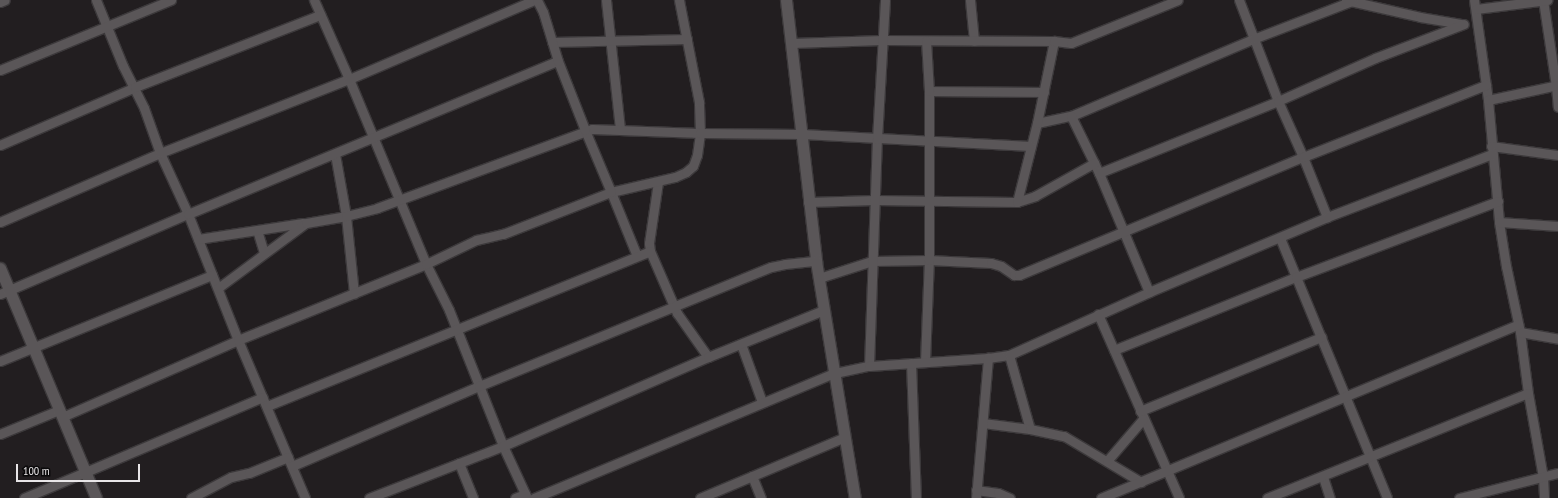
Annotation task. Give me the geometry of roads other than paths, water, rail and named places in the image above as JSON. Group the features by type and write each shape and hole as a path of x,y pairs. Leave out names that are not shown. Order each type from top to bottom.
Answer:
{"street":[{"path":"0,2 5,0"},
{"path":"96,0 122,66 135,87 144,108 160,153 188,214 238,340 305,498"},
{"path":"0,70 171,0"},
{"path":"314,0 349,79 426,264 446,303 503,446 526,496 515,498"},
{"path":"0,222 160,153 349,79 535,0 543,12 558,61 637,256"},
{"path":"606,0 612,41 620,129"},
{"path":"0,434 61,413 354,294 426,264 476,240 503,234 611,192 658,182 686,172 693,166 697,155 700,133 699,102 679,0"},
{"path":"786,0 802,134 808,202 816,261 854,498"},
{"path":"869,366 876,139 885,0"},
{"path":"970,0 974,41"},
{"path":"792,43 882,40 1054,41 1071,43 1178,0"},
{"path":"1239,0 1278,101 1303,157 1327,217"},
{"path":"1543,0 1557,86 1558,107"},
{"path":"1544,498 1544,477 1528,393 1519,328 1506,266 1499,222 1488,100 1475,5 1549,0"},
{"path":"1037,124 1071,116 1253,39 1349,1 1464,24 1478,25"},
{"path":"0,145 135,87 320,15"},
{"path":"1099,173 1278,101 1374,58 1464,24"},
{"path":"552,42 687,39"},
{"path":"925,362 929,260 929,90 926,41"},
{"path":"1017,202 1037,124 1054,41"},
{"path":"5,292 188,214 558,61"},
{"path":"819,278 872,261 929,260 991,263 1001,266 1014,275 1019,275 1303,157 1486,85"},
{"path":"1488,100 1557,86"},
{"path":"929,90 1044,92"},
{"path":"1071,116 1099,173 1149,292"},
{"path":"198,239 346,216 399,200 585,130 620,129 700,133 802,134 1031,146"},
{"path":"534,498 762,402 835,373 869,366 988,358 1009,355 1149,292 1327,217 1492,150 1558,155"},
{"path":"335,154 346,216 354,294"},
{"path":"808,202 928,200 1017,202 1035,196 1094,163"},
{"path":"658,182 649,243 650,251 675,308 708,357"},
{"path":"1114,350 1296,278 1498,201"},
{"path":"1499,222 1558,226"},
{"path":"218,288 306,223"},
{"path":"257,230 264,253"},
{"path":"1280,238 1387,498"},
{"path":"267,406 650,251"},
{"path":"292,466 479,386 675,308 771,267 816,261"},
{"path":"0,268 5,292 34,348 96,498"},
{"path":"0,361 212,275"},
{"path":"369,498 503,446 708,357 824,310"},
{"path":"1098,314 1141,415 1179,498"},
{"path":"1101,498 1346,397 1519,328 1558,339"},
{"path":"1107,461 1141,415 1321,337"},
{"path":"741,344 762,402"},
{"path":"1009,355 1030,429"},
{"path":"988,358 976,494 998,493 1010,498"},
{"path":"911,363 916,498"},
{"path":"1268,498 1528,393"},
{"path":"24,498 263,397"},
{"path":"983,423 1030,429 1064,436 1140,482"},
{"path":"700,498 845,437"},
{"path":"191,498 231,476 249,473 288,457"},
{"path":"459,463 471,498"},
{"path":"1459,498 1558,473"},
{"path":"752,476 761,498"},
{"path":"1323,476 1330,498"}]}
